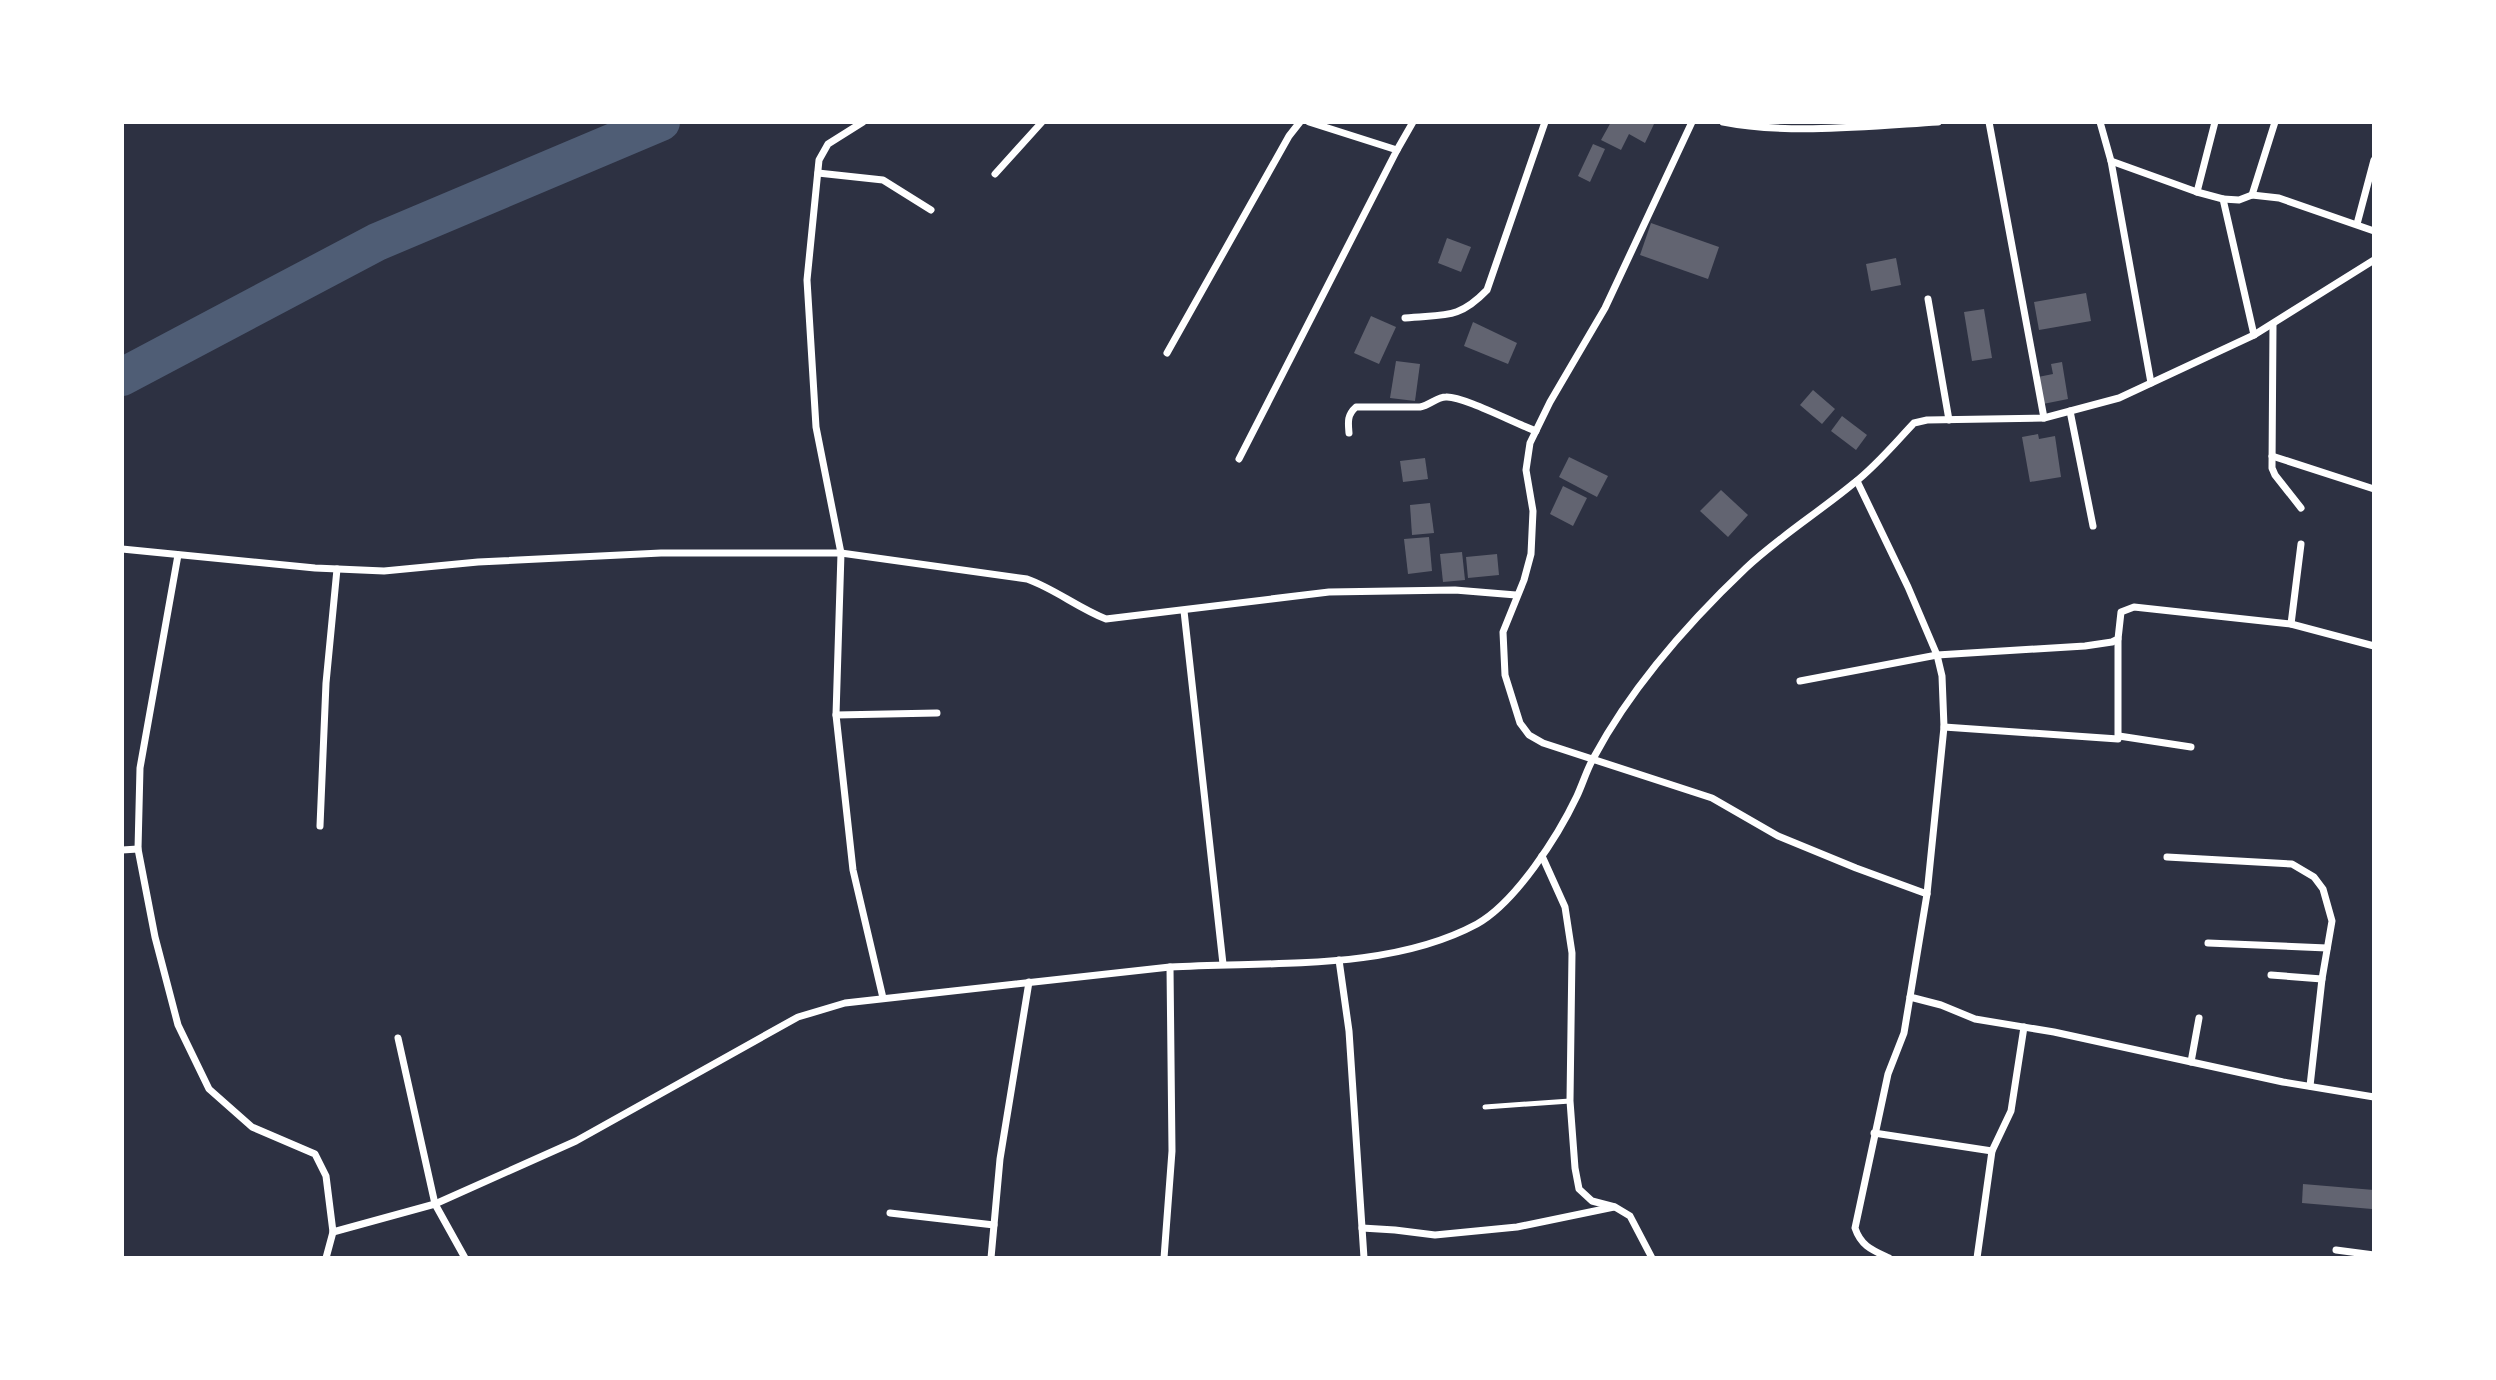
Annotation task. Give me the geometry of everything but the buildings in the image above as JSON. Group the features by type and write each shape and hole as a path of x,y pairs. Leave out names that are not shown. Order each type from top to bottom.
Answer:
{"street":[{"path":"863,122 828,144 819,160 807,280 815,414 841,553 835,715 853,870 883,998"},
{"path":"995,174 1042,122"},
{"path":"1167,353 1289,136 1300,122"},
{"path":"1309,122 1397,150"},
{"path":"1239,459 1413,122"},
{"path":"1405,318 1459,313 1487,290 1545,122"},
{"path":"1692,122 1605,308 1550,402 1530,443 1526,470 1533,511 1531,554 1524,580 1503,632 1505,675 1520,723 1529,735 1543,743 1712,798 1778,836 1927,894"},
{"path":"1723,122 1741,126 1828,128 1938,122"},
{"path":"1989,122 2044,418"},
{"path":"2100,122 2112,161 2151,383"},
{"path":"2197,192 2215,122"},
{"path":"2252,195 2274,122"},
{"path":"2357,224 2374,160"},
{"path":"2112,161 2223,199 2239,200 2252,195 2279,198 2374,231"},
{"path":"818,173 883,180 931,210"},
{"path":"2223,199 2254,335"},
{"path":"333,1232 435,1204 576,1141 798,1017 845,1003 1170,967 1296,964 1339,960 1408,949 1451,937 1480,922 1507,899 1542,856 1576,797 1593,758 1630,696 1684,632 1748,567 1857,481 1914,423 1927,420 2044,418 2119,398 2254,335 2374,260"},
{"path":"1928,299 1949,420"},
{"path":"2273,324 2275,475 2301,508"},
{"path":"1349,433 1348,418 1356,407 1420,407 1442,397 1451,397 1536,431"},
{"path":"2070,411 2093,526"},
{"path":"2273,456 2374,489"},
{"path":"1857,481 1937,655 1942,676 1944,727 1927,894 1904,1033 1888,1074 1855,1228 1858,1239 1866,1247 1889,1258"},
{"path":"2291,624 2301,544"},
{"path":"122,548 177,555 384,571 478,562 661,553 841,553 1027,579 1049,587 1084,610 1106,619 1184,611 1220,603 1329,592 1455,590 1516,595"},
{"path":"177,555 140,768 138,849 155,937 178,1026 209,1089 251,1127 315,1154 326,1177 333,1232 326,1258"},
{"path":"320,826 326,683 337,569"},
{"path":"2119,736 2118,639 2121,612 2134,607 2291,624 2374,646"},
{"path":"1184,611 1223,964"},
{"path":"1800,681 1937,655 2085,646 2118,639"},
{"path":"835,715 937,713"},
{"path":"1944,727 2113,740 2119,736 2191,747"},
{"path":"122,850 138,849"},
{"path":"1542,856 1565,907 1572,953 1570,1101 1579,1189 1592,1201 1615,1207 1630,1216 1652,1258"},
{"path":"2167,857 2292,864 2314,877 2323,889 2332,921 2309,1086"},
{"path":"2208,943 2327,948"},
{"path":"1339,960 1349,1031 1364,1258"},
{"path":"1164,1258 1172,1151 1170,967"},
{"path":"2270,975 2322,979"},
{"path":"991,1258 1000,1159 1029,982"},
{"path":"1910,997 1941,1005 1975,1019 2374,1097"},
{"path":"2191,1062 2199,1018"},
{"path":"1978,1258 1992,1151 2011,1111 2024,1027"},
{"path":"398,1038 435,1204 465,1258"},
{"path":"1874,1133 1992,1151"},
{"path":"1362,1228 1435,1235 1466,1233 1517,1227 1615,1207"},
{"path":"890,1213 994,1225"},
{"path":"2336,1250 2374,1255"}],"lane":[{"path":"1485,1107 1570,1101"}],"waterway":[{"path":"122,377 377,242 661,122"}]}
